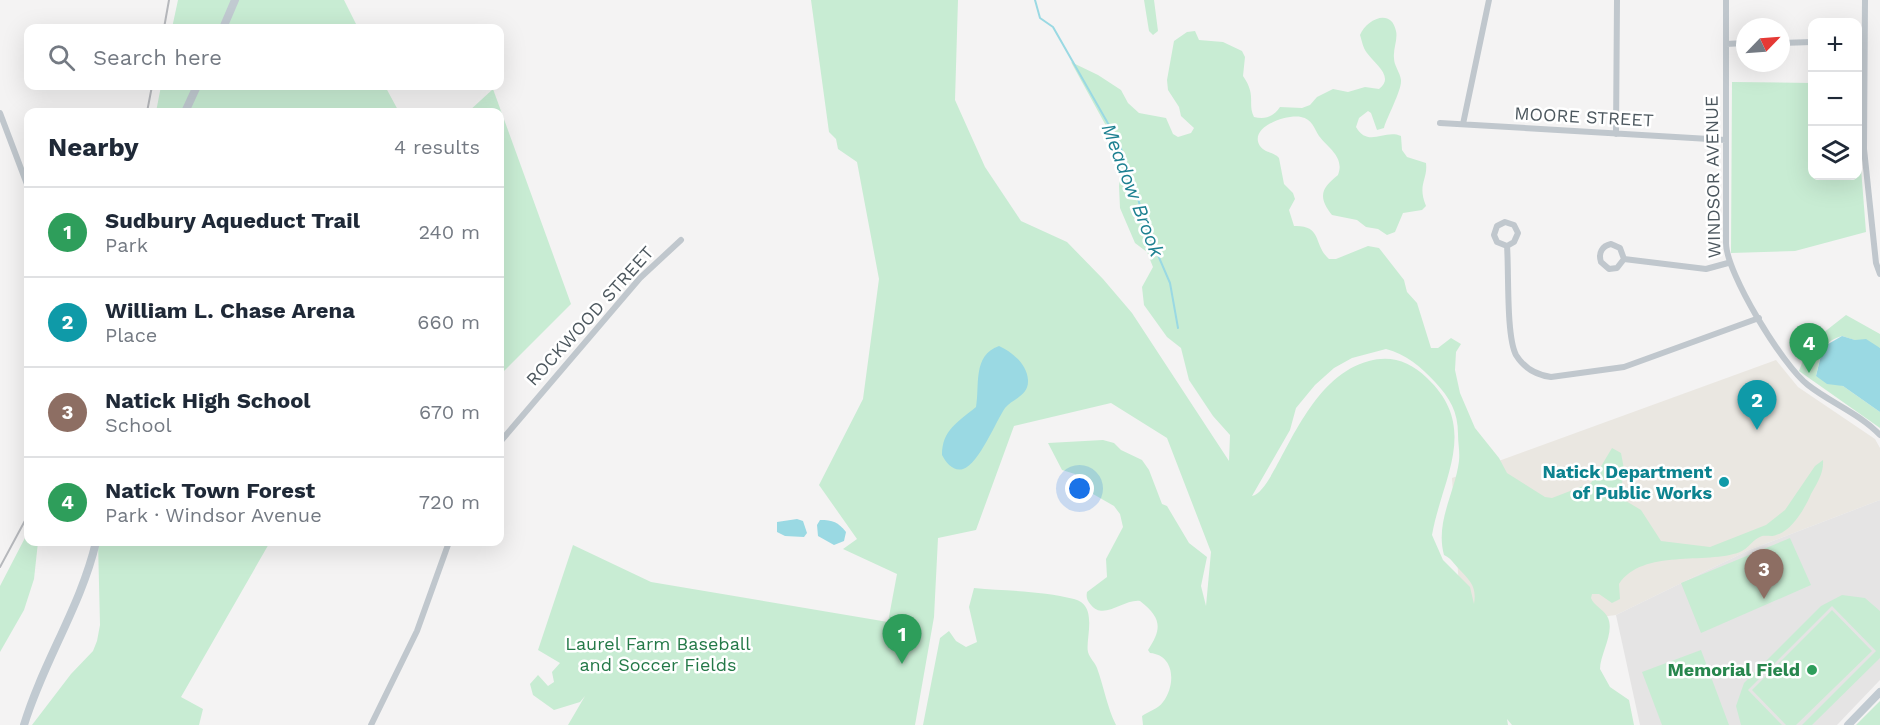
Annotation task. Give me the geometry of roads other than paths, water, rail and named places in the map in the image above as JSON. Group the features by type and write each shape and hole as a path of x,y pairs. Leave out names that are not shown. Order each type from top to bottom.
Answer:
{"main road":[{"path":"225,24 235,0"},
{"path":"187,108 195,90"},
{"path":"24,725 40,681 83,583 95,546"},
{"path":"1848,725 1880,692"}],"street":[{"path":"1463,124 1489,0"},
{"path":"1616,134 1617,0"},
{"name":"WINDSOR AVENUE","path":"1726,0 1726,243 1728,263 1786,361 1802,381 1865,422 1880,435"},
{"path":"1862,31 1865,0"},
{"path":"1790,43 1808,42"},
{"path":"1726,44 1736,43"},
{"path":"1862,72 1864,149 1876,263 1880,274"},
{"path":"0,113 24,176"},
{"name":"MOORE STREET","path":"1440,123 1726,140"},
{"name":"ROCKWOOD STREET","path":"504,437 640,278 681,240"},
{"path":"1614,245 1622,250 1624,259 1617,268 1609,269 1601,262 1599,254 1606,246 1614,245"},
{"path":"1507,246 1513,344 1523,364 1541,376 1551,377 1624,367 1746,326 1760,318"},
{"path":"1624,259 1706,269 1728,263"},
{"path":"371,725 417,631 448,546"}],"water":[{"path":"1842,336 1855,340 1866,339 1880,348 1880,412 1843,386 1827,384 1816,376 1823,347"},
{"path":"999,346 1014,355 1022,364 1027,374 1028,385 1023,394 1005,408 975,459 963,469 953,468 942,455 945,439 952,427 976,407 981,364 990,350"},
{"path":"797,519 803,521 807,533 804,537 785,536 777,532 777,522"},
{"path":"820,520 832,521 840,526 846,532 844,541 834,545 818,536 817,525"}],"waterway":[{"name":"Meadow Brook","path":"1035,0 1040,18 1053,27 1118,141 1134,183 1145,225 1170,283 1178,328"}],"railway":[{"path":"165,24 169,0"},
{"path":"148,108 151,90"},
{"path":"0,567 24,522"}],"place":[{"name":"Natick Town Forest","path":"1809,373"},
{"name":"William L. Chase Arena","path":"1757,430"},
{"name":"Natick Department of Public Works","path":"1724,482"},
{"name":"Natick High School","path":"1764,599"},
{"name":"Sudbury Aqueduct Trail","path":"902,664"},
{"name":"Memorial Field","path":"1812,670"}],"park label":[{"name":"Laurel Farm Baseball and Soccer Fields","path":"658,654"}]}
